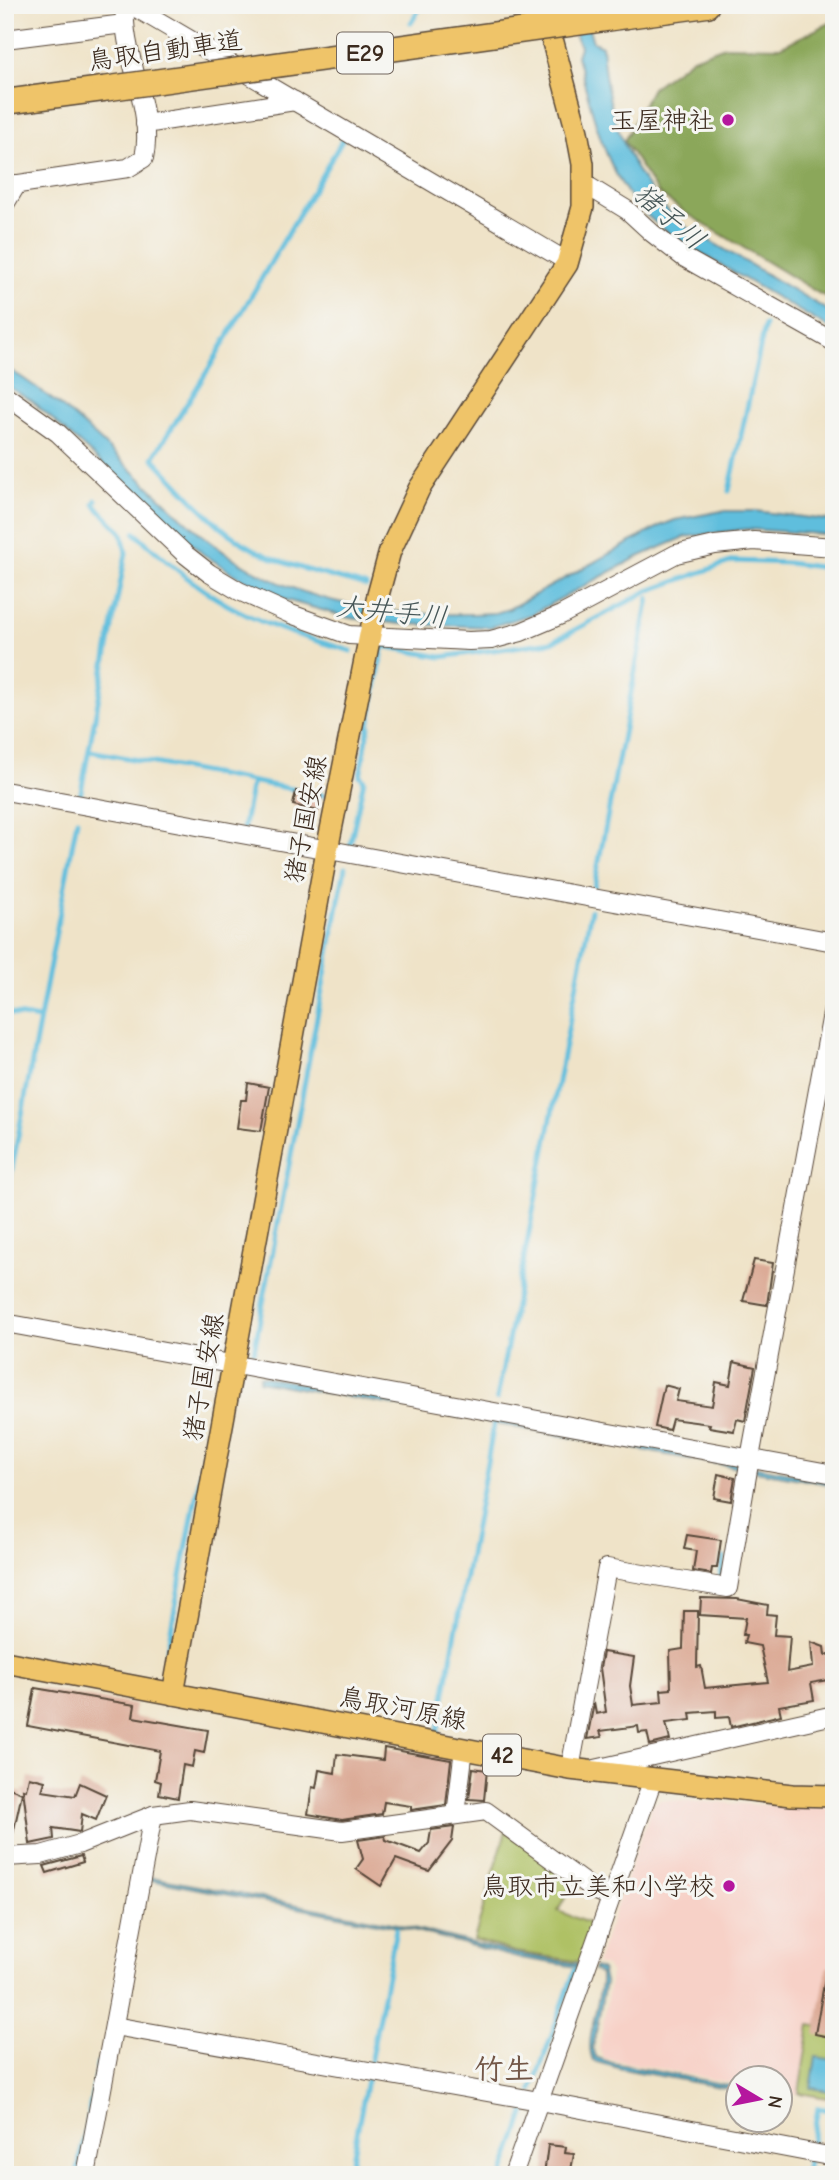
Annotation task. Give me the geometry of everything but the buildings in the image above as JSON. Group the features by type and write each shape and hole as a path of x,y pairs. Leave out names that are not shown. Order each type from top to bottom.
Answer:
{"highway":[{"name":"鳥取自動車道","path":"5,102 101,84 624,11 707,5"},
{"name":"鳥取自動車道","path":"5,91 101,84"}],"main road":[{"name":"猪子国安線","path":"173,1693 327,850 376,599 390,551 419,489 568,262 583,207 583,164 577,132 543,5"},
{"name":"鳥取河原線","path":"5,1662 578,1770 792,1794 834,1796"}],"street":[{"path":"5,204 11,185 128,168 144,158 145,124 124,24 125,5"},
{"path":"131,5 568,262"},
{"path":"5,39 124,24"},
{"path":"145,124 295,102"},
{"path":"583,183 627,210 683,257 834,342"},
{"path":"5,396 58,433 186,555 209,573 239,591 288,613 349,635 491,640 521,632 561,615 676,554 715,545 754,541 834,547"},
{"path":"5,791 834,942"},
{"path":"834,1003 728,1588 607,1568 578,1770 834,1715"},
{"path":"5,1323 834,1474"},
{"path":"456,1815 464,1748"},
{"path":"513,2175 653,1779"},
{"path":"5,1857 41,1855 80,1844 153,1815 190,1810 342,1832 486,1811 594,1890 611,1897"},
{"path":"86,2175 153,1815"},
{"path":"114,2026 539,2101 834,2157"}],"shaded area":[{"name":"鳥取市立美和小学校","path":"659,1800 834,1808 834,2101 794,2094 794,2064 724,2064 724,2081 604,2058 599,2048 611,1974 606,1966 596,1964 652,1806"}],"green space":[{"path":"834,21 834,300 686,213 658,193 624,141 652,88 693,58 725,46 780,47"},
{"path":"506,1831 574,1881 558,1911 593,1925 580,1962 515,1952 474,1940"},
{"path":"810,2025 834,2029 834,2099 799,2093"}],"water":[{"name":"猪子川","path":"565,5 582,5 593,42 602,46 609,96 624,144 635,167 664,207 683,225 834,314 834,331 678,240 637,205 615,172 599,134 577,56 580,47"},
{"name":"大井手川","path":"5,367 33,385 85,426 182,517 238,561 307,593 344,603 419,613 495,613 509,609 660,526 675,520 722,511 755,511 834,521 834,535 746,529 685,537 638,557 532,614 491,627 401,624 350,618 286,600 239,577 203,554 32,401 5,385"},
{"path":"260,1376 834,1481 834,1485 259,1381"},
{"path":"151,1877 397,1924 515,1954 578,1964 577,1967 514,1957 409,1929 151,1880"},
{"path":"595,1967 602,1970 605,1982 593,2048 595,2057 612,2063 724,2085 724,2088 593,2061 591,2034 601,1982 601,1974 594,1970"},
{"path":"816,2057 834,2060 834,2092 811,2088"}],"waterway":[{"path":"411,23 422,5"},
{"name":"大井手川","path":"343,139 211,365 153,458 214,521 235,538 266,555 298,567 366,586"},
{"path":"729,491 765,325"},
{"path":"80,797 126,553 122,533 94,504 96,500"},
{"path":"135,533 184,575 225,603 280,629 351,651"},
{"path":"383,646 441,657 552,642 648,591 733,561 788,563 834,569"},
{"path":"594,887 649,598"},
{"path":"350,845 364,780 360,776 383,649"},
{"path":"90,751 324,795"},
{"path":"243,830 252,782"},
{"path":"5,1206 77,820"},
{"path":"254,1351 345,868"},
{"path":"497,1399 591,910"},
{"path":"827,1003 834,965"},
{"path":"5,1013 39,1019"},
{"path":"167,1651 215,1395"},
{"path":"440,1735 437,1735 494,1424"},
{"path":"719,1583 724,1558"},
{"path":"370,2063 396,1929"},
{"path":"532,2090 575,1970"},
{"path":"77,2175 98,2064"},
{"path":"349,2175 367,2080"},
{"path":"811,2148 818,2108 834,2111"},
{"path":"503,2175 525,2112"},
{"path":"806,2175 808,2160"}],"place":[{"name":"玉屋神社","path":"728,120"},
{"name":"鳥取市立美和小学校","path":"729,1886"}],"district":[{"name":"竹生","path":"504,2069"}]}
